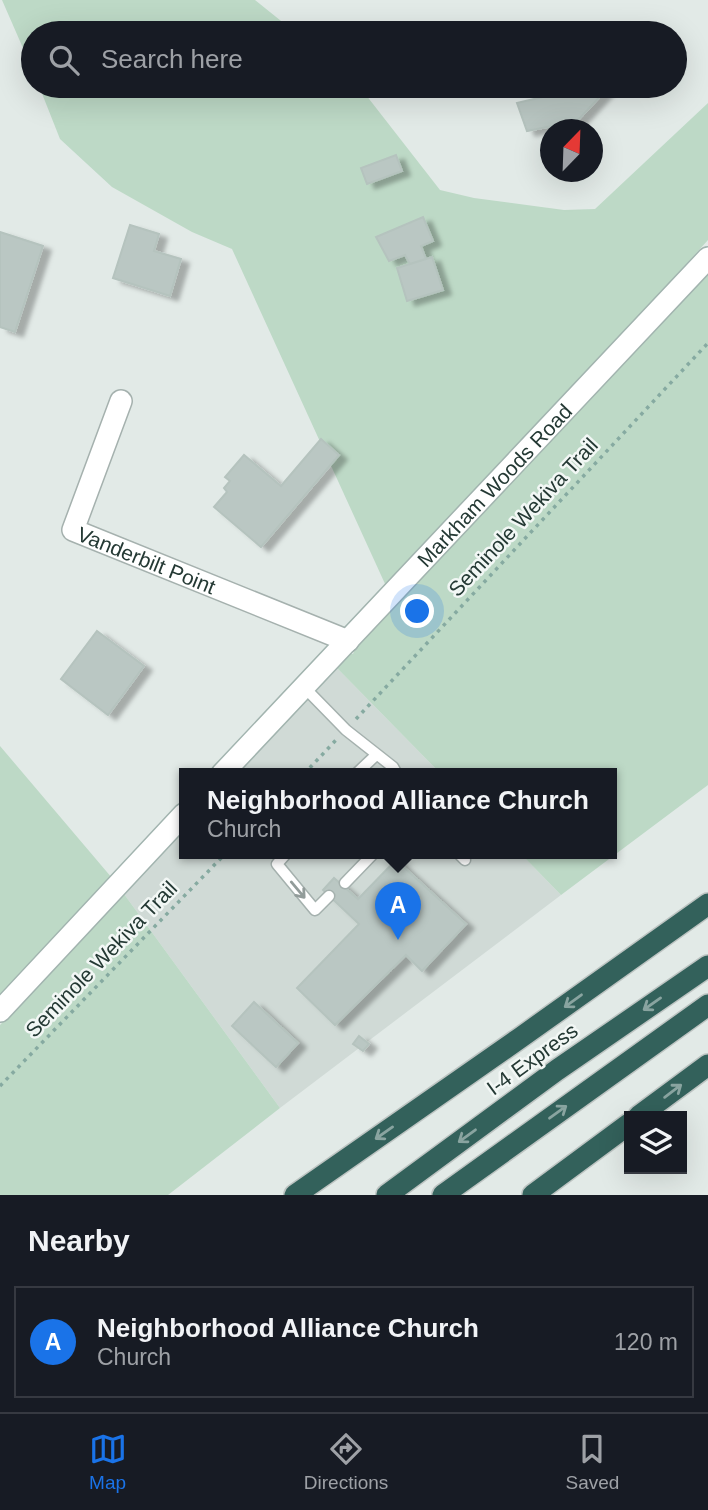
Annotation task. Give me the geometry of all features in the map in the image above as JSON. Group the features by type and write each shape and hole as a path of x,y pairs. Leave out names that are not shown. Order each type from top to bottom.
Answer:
{"highway":[{"path":"295,1195 708,904"},
{"name":"I-4 Express","path":"387,1195 557,1070 708,965"},
{"path":"443,1195 708,1005"},
{"path":"646,1111 708,1065"},
{"path":"533,1195 624,1128"}],"main road":[{"name":"Markham Woods Road","path":"228,768 708,258"},
{"name":"Vanderbilt Point","path":"121,401 73,530 348,641"},
{"path":"0,1011 179,819"}],"lane":[{"path":"304,687 346,730 393,768"},
{"path":"362,768 376,755"},
{"path":"282,859 277,864 315,910 329,897"},
{"path":"345,883 368,859"}],"path":[{"name":"Seminole Wekiva Trail","path":"310,768 708,342"},
{"name":"Seminole Wekiva Trail","path":"0,1086 220,859"}],"shaded area":[{"path":"336,667 435,768 242,768"},
{"path":"179,834 179,859 526,859 561,895 280,1108 124,894"}],"green space":[{"path":"2,0 255,0 281,21 21,21 21,44"},
{"path":"44,98 368,98 440,190 474,198 564,210 595,209 708,103 708,240 386,586 232,249 192,232 112,187 60,139"},
{"path":"708,273 708,785 617,853 617,768 435,768 336,667 349,653 353,654 356,646"},
{"path":"0,746 112,878 0,996"},
{"path":"526,859 609,859 561,895"},
{"path":"124,894 280,1108 168,1195 0,1195 0,1025"}],"building":[{"path":"538,98 599,98 579,119 540,119 540,128 527,131 517,103"},
{"path":"396,155 402,171 367,184 361,168"},
{"path":"423,217 433,241 421,246 426,259 410,264 405,255 389,261 376,237"},
{"path":"130,225 159,234 154,251 181,259 170,296 113,278"},
{"path":"0,232 43,246 15,332 0,327"},
{"path":"432,257 443,290 407,301 397,268"},
{"path":"321,439 339,455 261,547 214,507 227,492 224,488 230,481 225,477 244,455 281,486"},
{"path":"97,631 144,666 108,715 61,679"},
{"path":"396,860 466,924 422,971 406,955 335,1025 297,988 359,924 323,890 334,878 358,899"},
{"path":"254,1002 298,1043 276,1067 232,1026"},
{"path":"359,1036 369,1044 363,1051 353,1044"}],"place":[{"name":"Neighborhood Alliance Church","path":"398,940"}]}
